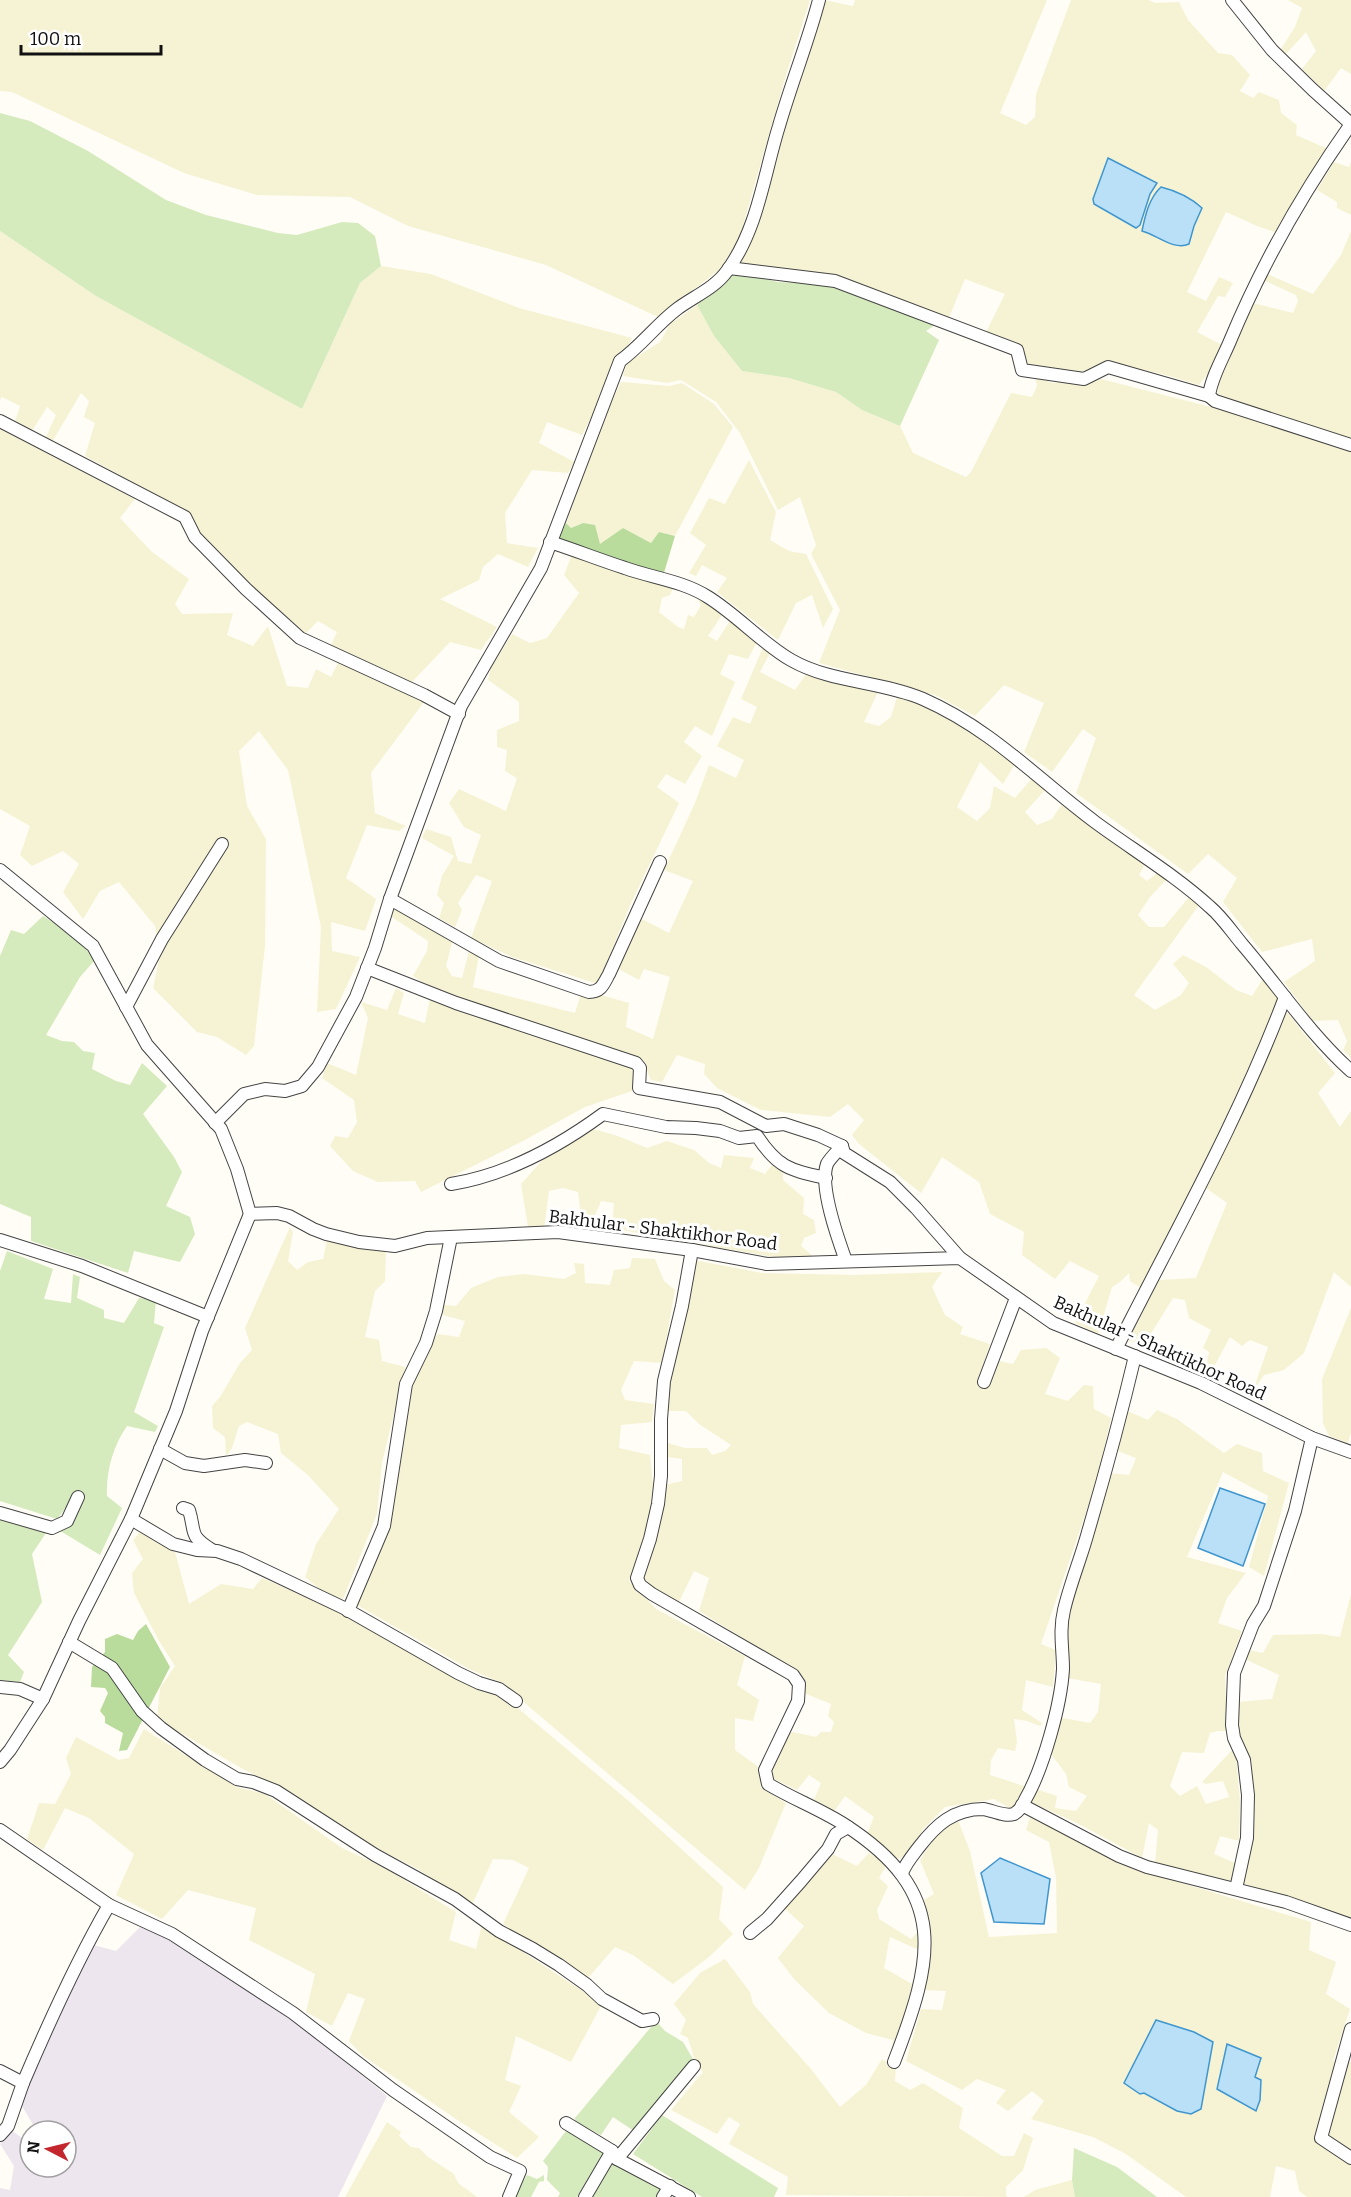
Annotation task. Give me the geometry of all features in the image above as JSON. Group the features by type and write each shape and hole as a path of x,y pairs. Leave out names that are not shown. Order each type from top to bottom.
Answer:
{"street":[{"path":"215,1123 244,1094 265,1089 285,1091 302,1086 318,1067 356,997 459,714 541,568 620,362 676,309 725,274 747,237 792,81 819,0"},
{"path":"1209,396 1260,272 1316,174 1351,124 1272,50 1232,0"},
{"path":"729,268 835,281 1017,350 1022,370 1084,379 1108,367 1209,396 1215,401 1351,445"},
{"path":"0,421 137,490 185,517 195,537 246,589 300,638 424,695 459,714"},
{"path":"550,542 626,569 681,584 708,596 790,660 828,674 921,698 980,730 1010,751 1094,821 1213,909 1272,978 1313,1034 1351,1071"},
{"path":"126,1007 162,939 222,844"},
{"path":"390,899 500,961 589,992 597,992 609,974 660,862"},
{"path":"0,870 93,946 147,1045 221,1129 237,1169 250,1214 208,1317 176,1411 131,1519 43,1699 0,1762"},
{"path":"367,968 456,1003 636,1063 640,1068 639,1088 720,1102 766,1125 784,1124 842,1146 844,1153 890,1182 960,1258"},
{"path":"1116,1349 1227,1127 1273,1029 1285,997"},
{"path":"451,1184 521,1163 603,1114 666,1127 720,1131 739,1138 757,1136 770,1155 786,1168 826,1178"},
{"path":"842,1146 827,1164 826,1178 828,1202 846,1260"},
{"name":"Bakhular - Shaktikhor Road","path":"250,1214 278,1213 289,1216 313,1230 358,1242 395,1246 427,1238 558,1232 692,1250 767,1264 960,1258 1053,1323 1201,1383 1311,1438 1351,1452"},
{"path":"348,1611 384,1526 406,1384 426,1342 436,1311 451,1237"},
{"path":"0,1240 82,1266 208,1317"},
{"path":"692,1250 682,1306 664,1382 661,1419 662,1476 658,1504 650,1539 637,1578 640,1585 652,1594 792,1675 799,1684 798,1701 765,1770 768,1784 848,1827 887,1857 902,1873 913,1892 923,1918 925,1945 923,1965 916,1998 894,2062"},
{"path":"984,1382 1016,1298"},
{"path":"902,1873 934,1827 950,1816 977,1809 1014,1814 1022,1805 1035,1778 1051,1730 1063,1670 1061,1637 1064,1609 1101,1489 1135,1356"},
{"path":"1236,1889 1247,1838 1248,1795 1244,1760 1234,1737 1232,1725 1234,1673 1253,1624 1267,1598 1295,1511 1311,1438"},
{"path":"160,1449 185,1463 204,1466 245,1460 266,1463"},
{"path":"0,1513 52,1528 67,1521 78,1497"},
{"path":"183,1508 189,1510 191,1529 195,1537 212,1551"},
{"path":"131,1519 173,1544 241,1559 348,1611 458,1673 499,1689 516,1701"},
{"path":"69,1642 112,1668 142,1711 160,1728 205,1760 237,1779 253,1782 276,1791 375,1855 455,1899 499,1932 533,1949 587,1984 602,1999 642,2020 653,2019"},
{"path":"0,1687 20,1689 43,1699"},
{"path":"1022,1805 1119,1856 1147,1867 1297,1906 1351,1925"},
{"path":"750,1934 801,1881 828,1849 836,1834 848,1827"},
{"path":"0,1830 109,1905 172,1934 293,2013 393,2090 482,2151 520,2171 509,2197"},
{"path":"0,2134 8,2126 23,2083 86,1945 109,1905"},
{"path":"1351,2029 1320,2138 1351,2157"},
{"path":"585,2197 614,2155 694,2066"},
{"path":"0,2071 23,2083"},
{"path":"566,2123 667,2192 689,2197"}],"shaded area":[{"path":"0,0 810,0 738,243 719,270 658,317 546,265 408,226 350,197 257,195 184,173 12,92 0,91"},
{"path":"824,0 853,6 855,0 1047,0 1000,113 1026,125 1035,117 1036,94 1071,0 1179,2 1188,20 1218,53 1232,55 1250,75 1240,91 1253,98 1259,92 1279,100 1281,113 1297,125 1296,135 1328,149 1277,233 1226,212 1187,292 1206,301 1219,277 1233,283 1225,297 1218,296 1197,332 1222,345 1210,371 1199,385 1162,374 1109,363 1078,376 1039,370 985,334 1005,294 965,279 948,320 917,305 835,278 739,265 761,218 795,91"},
{"path":"1288,0 1351,0 1351,74 1341,68 1324,91 1302,69 1316,51 1306,32 1285,55 1279,52 1295,27 1302,8"},
{"path":"1334,162 1349,167 1351,162 1351,215 1337,208 1337,202 1317,190"},
{"path":"0,231 96,296 302,409 360,283 381,266 431,274 519,308 632,338 582,435 547,422 539,443 574,462 568,473 532,470 505,513 507,543 538,548 528,567 498,554 483,567 479,580 440,599 497,627 481,650 450,642 412,682 331,645 337,632 318,621 303,636 203,538 186,512 85,456 95,423 84,417 89,401 81,393 52,442 46,437 56,415 47,407 32,431 15,421 20,406 2,397 0,400"},
{"path":"1351,231 1351,1058 1343,1050 1347,1041 1338,1020 1313,1021 1284,982 1315,961 1312,939 1262,952 1223,902 1237,878 1208,854 1188,874 1076,793 1096,738 1083,729 1052,772 1024,752 1044,703 1004,685 975,716 935,695 819,663 840,610 811,554 816,545 800,497 778,510 740,433 716,402 681,380 667,383 623,376 627,363 660,342 670,324 697,305 714,336 742,371 789,378 836,392 862,410 900,426 913,453 966,477 971,472 1011,393 1032,397 1037,386 1035,377 1053,383 1101,379 1215,408 1221,372 1253,303 1293,313 1298,301 1296,295 1265,281 1267,274 1313,294 1341,255"},
{"path":"621,382 669,386 682,383 714,404 733,427 675,536 659,532 651,543 623,528 600,545 583,523 570,528 566,523 604,418"},
{"path":"0,429 135,499 120,518 152,552 189,579 175,604 182,614 233,613 227,635 253,646 268,626 287,686 308,688 316,669 331,677 340,659 374,673 424,702 371,773 375,813 406,826 399,831 367,825 346,878 376,899 365,931 331,922 332,951 360,957 336,1009 317,1012 321,927 288,770 259,731 239,751 247,806 266,839 265,946 254,1046 246,1055 217,1037 197,1032 153,988 160,955 155,926 119,882 100,891 83,919 63,892 79,864 63,851 32,866 20,855 30,826 0,809"},
{"path":"749,460 776,512 770,540 789,551 806,554 833,609 823,628 812,595 796,603 778,640 717,592 727,578 702,565 696,576 689,573 706,545 690,533 709,498 725,504"},
{"path":"573,552 675,584 670,595 662,598 659,612 678,627 684,629 688,615 694,617 701,605 697,598 718,610 722,615 708,636 717,641 731,619 758,640 748,659 729,654 720,674 735,682 712,736 695,726 684,742 702,756 685,784 666,774 657,787 679,803 631,903 598,984 512,957 471,938 492,881 476,875 458,903 462,910 455,927 439,918 444,903 437,895 442,876 454,856 422,838 426,829 451,837 458,861 471,864 481,835 464,827 449,803 459,789 506,811 517,778 505,771 507,750 497,747 497,730 519,721 519,702 488,680 491,668 512,634 530,643 547,638 579,593 564,575"},
{"path":"764,645 772,649 760,672 795,690 808,671 879,690 864,722 879,726 891,717 897,697 927,705 951,716 1016,762 1003,784 980,762 957,807 977,821 990,808 994,786 1015,798 1034,776 1048,787 1025,812 1037,825 1052,819 1064,801 1146,862 1139,875 1147,881 1158,872 1168,878 1150,897 1138,915 1149,927 1164,927 1190,896 1199,905 1134,995 1155,1010 1181,995 1189,983 1173,964 1183,955 1206,967 1236,990 1252,996 1264,977 1278,995 1275,1017 1195,1185 1141,1288 1130,1281 1129,1273 1112,1287 1098,1334 1075,1323 1099,1276 1070,1261 1055,1279 1022,1255 1024,1232 990,1214 979,1182 942,1157 921,1193 859,1144 852,1135 864,1120 848,1104 830,1117 761,1110 717,1088 704,1074 705,1064 677,1055 662,1082 651,1080 643,1060 431,988 413,976 427,951 428,941 389,915 392,906 453,939 446,966 452,976 462,978 469,951 479,956 473,987 575,1013 581,993 601,995 629,1003 626,1027 653,1039 670,977 644,969 639,980 617,968 640,918 669,933 693,881 664,870 695,803 709,765 736,778 744,760 717,746 733,717 750,724 757,707 741,699"},
{"path":"396,988 404,993 398,1014 425,1023 430,998 633,1067 635,1076 632,1091 585,1107 421,1192 415,1181 378,1182 353,1171 330,1146 335,1136 348,1138 357,1122 354,1100 322,1078 327,1063 356,1075 368,1018 361,1002 387,1010"},
{"path":"1287,1012 1335,1073 1318,1093 1340,1127 1351,1111 1351,1287 1334,1272 1304,1353 1284,1370 1264,1375 1253,1391 1268,1347 1250,1340 1242,1346 1230,1337 1210,1374 1205,1373 1209,1352 1203,1348 1211,1330 1189,1318 1185,1300 1173,1298 1144,1345 1128,1340 1159,1280 1196,1278 1227,1203 1206,1188"},
{"path":"593,1129 647,1148 667,1141 694,1150 709,1163 721,1168 724,1155 754,1158 750,1168 765,1174 772,1165 783,1170 783,1180 804,1198 803,1214 814,1220 816,1233 804,1238 801,1246 814,1257 786,1259 614,1228 612,1225 614,1203 601,1201 592,1222 582,1225 578,1192 563,1188 549,1191 544,1229 528,1227 521,1184 546,1156"},
{"path":"290,1227 293,1232 288,1261 297,1270 308,1262 323,1259 327,1240 386,1251 385,1281 375,1291 365,1337 379,1340 382,1361 405,1367 382,1463 377,1514 343,1599 326,1594 305,1577 316,1544 339,1509 308,1475 281,1453 278,1434 247,1422 239,1426 232,1448 226,1456 225,1437 213,1428 212,1406 240,1363 252,1350 245,1328"},
{"path":"632,1258 655,1259 664,1281 675,1290 662,1363 634,1361 621,1390 625,1400 654,1404 652,1422 621,1425 619,1448 650,1455 653,1486 649,1522 629,1581 656,1609 745,1656 737,1685 759,1700 753,1721 735,1718 735,1750 760,1768 761,1788 786,1803 759,1868 745,1890 500,1682 469,1669 357,1605 387,1525 409,1385 432,1340 438,1334 459,1337 465,1321 443,1315 443,1305 456,1306 471,1288 498,1277 524,1274 564,1279 576,1273 574,1263 584,1264 585,1283 610,1285 614,1270 630,1268"},
{"path":"694,1260 762,1273 853,1275 942,1272 932,1287 945,1315 963,1327 960,1334 990,1344 977,1383 987,1387 999,1361 1013,1364 1021,1350 1046,1348 1060,1358 1045,1394 1068,1401 1084,1385 1093,1386 1094,1409 1111,1418 1097,1480 1041,1644 1056,1650 1053,1687 1026,1680 1022,1710 1042,1723 1040,1726 1014,1719 1017,1742 1015,1751 998,1748 991,1760 990,1775 1027,1787 1011,1809 994,1799 945,1807 923,1829 909,1854 895,1860 867,1834 874,1817 845,1796 833,1813 813,1802 821,1783 809,1775 797,1790 774,1779 770,1771 786,1734 793,1732 816,1737 821,1732 831,1732 834,1722 828,1716 831,1704 804,1693 796,1671 699,1611 709,1578 694,1571 679,1602 655,1589 642,1576 665,1485 682,1481 682,1459 668,1457 668,1443 685,1448 707,1448 712,1455 725,1451 731,1445 699,1424 686,1411 667,1411 666,1386"},
{"path":"1351,1308 1351,1432 1348,1443 1329,1436 1323,1423 1322,1379"},
{"path":"1125,1410 1148,1420 1157,1410 1177,1419 1224,1453 1237,1444 1262,1453 1263,1471 1289,1483 1264,1576 1249,1567 1268,1496 1223,1472 1187,1557 1246,1573 1227,1598 1218,1623 1242,1631 1225,1676 1227,1731 1210,1733 1204,1753 1182,1752 1170,1786 1180,1796 1197,1786 1206,1804 1229,1797 1223,1781 1206,1784 1202,1782 1235,1747 1240,1801 1239,1841 1220,1836 1214,1854 1237,1864 1230,1883 1155,1863 1158,1830 1149,1823 1142,1858 1077,1823 1030,1802 1036,1789 1057,1796 1055,1808 1076,1811 1087,1796 1069,1787 1066,1774 1051,1754 1058,1717 1090,1723 1098,1712 1101,1684 1067,1678 1066,1618 1109,1473 1129,1475 1136,1458 1118,1451"},
{"path":"140,1532 154,1537 175,1552 189,1604 221,1584 253,1589 262,1578 358,1620 492,1690 513,1704 631,1803 723,1887 719,1919 733,1934 709,1957 673,1984 633,1955 615,1947 588,1978 503,1924 529,1868 513,1860 493,1859 471,1907 418,1869 364,1842 292,1793 241,1768 157,1719 160,1688 175,1666 134,1593 132,1573 143,1559 133,1540"},
{"path":"1351,1594 1351,1918 1242,1883 1252,1845 1252,1781 1240,1741 1237,1702 1272,1699 1279,1675 1245,1659 1248,1650 1263,1653 1273,1635 1321,1634 1340,1637"},
{"path":"144,1729 236,1787 265,1794 342,1848 385,1868 456,1912 449,1940 476,1949 482,1925 602,2004 571,2062 516,2036 505,2080 521,2086 509,2112 539,2137 517,2158 363,2056 349,2041 365,1999 348,1993 332,2026 306,2012 315,1974 249,1940 256,1908 188,1890 162,1919 116,1895 134,1854 89,1818 65,1808 43,1850 27,1839 39,1803 55,1804 71,1774 66,1758 76,1737 119,1760 129,1758"},
{"path":"1030,1817 1132,1868 1311,1922 1309,1950 1336,1962 1326,1994 1350,2009 1333,2061 1351,2062 1351,2197 1307,2197 1299,2191 1295,2171 1276,2166 1270,2197 1186,2197 1126,2154 1093,2137 1031,2119 1044,2101 1032,2091 1008,2111 996,2103 1006,2090 977,2079 962,2090 906,2061 921,2009 942,2010 946,1991 924,1990 931,1942 922,1901 934,1894 920,1860 938,1832 958,1820 970,1851 989,1937 1057,1933 1056,1878 1049,1842 1026,1830","holes":["1213,2042 1201,2109 1191,2114 1177,2111 1143,2093 1140,2094 1124,2082","1247,2051 1261,2058 1255,2078"]},
{"path":"830,1853 857,1866 869,1853 887,1864 879,1878 888,1886 877,1910 879,1919 911,1939 918,1932 919,1950 890,1937 884,1968 912,1984 905,2021 892,2049 893,2040 866,2033 829,2013 794,1979 778,1958 804,1926 783,1907"},
{"path":"140,1927 167,1938 291,2017 387,2096 338,2197 0,2197 0,2188 10,2190 14,2166 0,2144 11,2130 18,2135 18,2179 78,2179 78,2119 30,2119 19,2101 90,1944 116,1951"},
{"path":"725,1959 750,1992 753,2004 811,2069 840,2107 866,2085 882,2059 896,2068 895,2081 910,2090 923,2083 963,2108 959,2128 1002,2156 1014,2156 1024,2133 1033,2138 1023,2170 1006,2187 1006,2196 1009,2197 786,2195 788,2177 729,2144 740,2124 729,2117 717,2134 671,2110 703,2072 696,2064 688,2038 680,2034 686,2020 674,2004 700,1973"},
{"path":"387,2122 401,2132 399,2136 411,2147 419,2148 428,2157 454,2174 458,2183 477,2197 345,2197"},
{"path":"1072,2180 1075,2197 1024,2197 1035,2190"}],"green space":[{"path":"0,113 30,121 88,151 166,200 206,215 278,233 297,235 342,222 358,223 375,236 381,266 360,283 302,409 96,296 0,231"},
{"path":"735,270 777,282 824,284 888,305 935,325 926,331 939,340 900,426 862,410 836,392 789,378 742,371 714,336 697,305"},
{"path":"566,523 571,528 583,523 595,525 600,544 623,528 651,543 659,532 675,536 663,576 621,563 559,538"},
{"path":"43,916 75,936 95,960 80,977 46,1035 62,1041 74,1042 83,1051 95,1053 92,1069 116,1081 130,1085 142,1063 167,1086 143,1114 182,1172 166,1206 190,1217 195,1234 180,1262 134,1251 128,1273 31,1241 31,1217 0,1204 0,956 11,930 24,934"},
{"path":"7,1251 53,1269 44,1299 71,1303 73,1274 80,1277 77,1298 104,1310 104,1318 124,1323 139,1298 156,1300 154,1323 164,1327 134,1412 158,1426 155,1432 127,1426 114,1450 109,1468 107,1496 122,1508 100,1555 62,1532 46,1533 32,1554 42,1602 8,1655 24,1672 20,1682 0,1680 0,1516 70,1525 85,1498 78,1492 57,1519 0,1501 0,1271"},
{"path":"146,1624 170,1667 127,1750 119,1751 123,1733 105,1723 105,1717 100,1711 108,1693 105,1688 91,1687 92,1667 105,1652 105,1639 117,1634 133,1640"},
{"path":"656,2021 665,2031 683,2042 693,2059 634,2131 613,2117 601,2135 575,2122 575,2118"},
{"path":"662,2115 778,2188 774,2197 702,2197 633,2154"},
{"path":"566,2131 605,2152 577,2197 558,2197 560,2193 547,2180 548,2167 543,2161"},
{"path":"1074,2148 1117,2167 1157,2197 1075,2197 1072,2180"},
{"path":"612,2158 663,2187 657,2197 588,2197"},
{"path":"527,2175 537,2179 544,2175 544,2181 539,2182 531,2197 514,2197"}],"water":[{"path":"1108,158 1157,183 1150,194 1140,225 1136,228 1094,204 1093,199"},
{"path":"1161,187 1183,195 1202,208 1189,244 1183,246 1171,244 1142,231 1146,213"},
{"path":"1220,1488 1265,1504 1243,1566 1198,1548"},
{"path":"1000,1858 1050,1879 1044,1924 994,1922 981,1873"},
{"path":"1156,2020 1194,2032 1213,2042 1201,2109 1191,2114 1177,2111 1144,2093 1140,2094 1124,2083"},
{"path":"1227,2044 1261,2058 1255,2077 1261,2080 1260,2100 1256,2111 1217,2089"}]}
